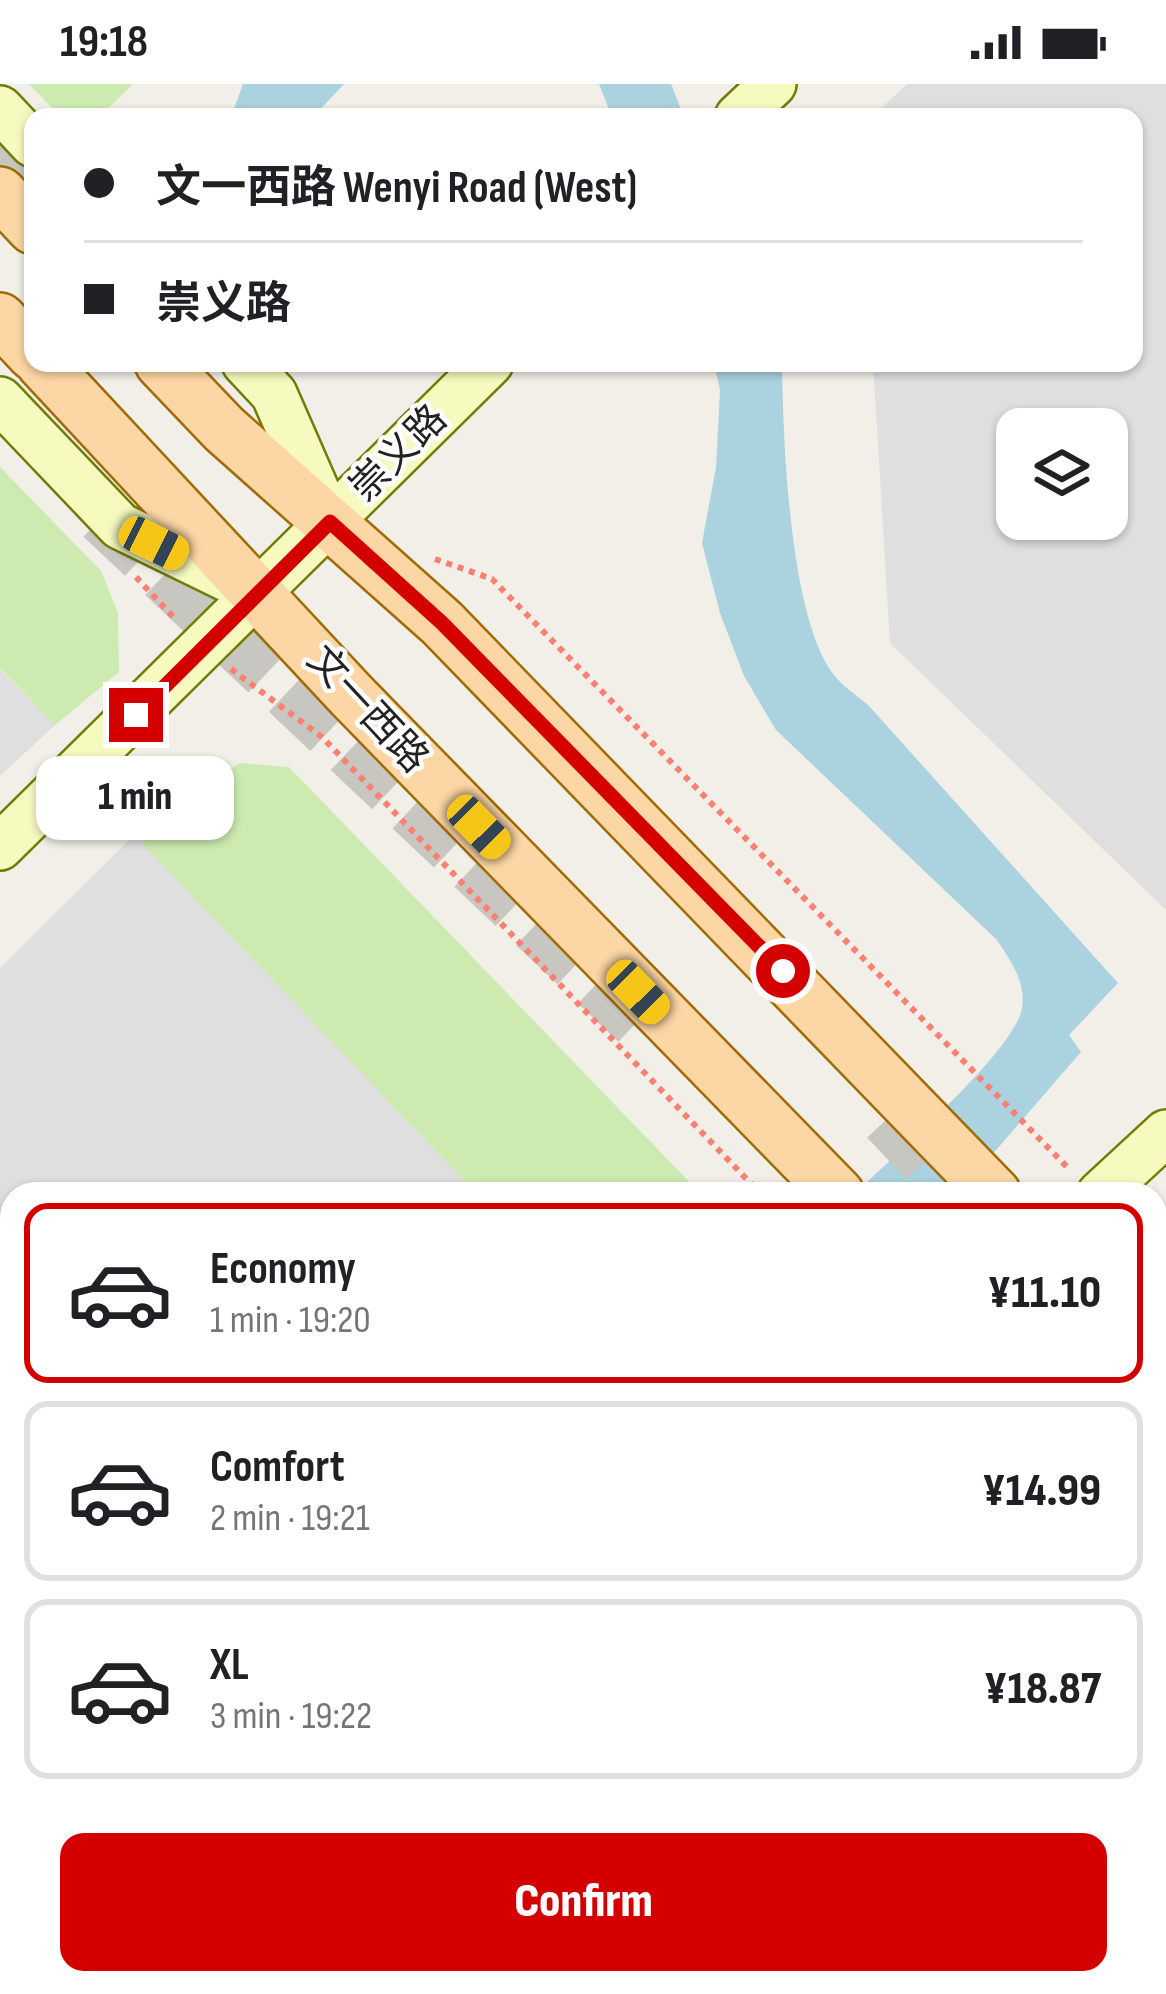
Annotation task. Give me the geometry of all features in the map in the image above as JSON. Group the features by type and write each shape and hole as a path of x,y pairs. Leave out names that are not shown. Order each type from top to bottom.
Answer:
{"main road":[{"path":"0,194 24,219"},
{"path":"0,319 24,344"},
{"name":"文一西路","path":"50,372 463,811 826,1182"},
{"path":"170,372 224,429 458,639 984,1182"}],"street":[{"path":"747,108 772,84"},
{"path":"0,110 24,135"},
{"path":"253,372 274,394 330,522"},
{"name":"崇义路","path":"0,847 481,372"},
{"name":"文一西路","path":"0,400 120,526 259,594"},
{"path":"1092,1182 1166,1133"}],"path":[{"path":"125,567 204,648 322,737 749,1182"},
{"path":"492,579 1085,1182"}],"shaded area":[{"path":"907,84 1166,84 1166,910 890,643 874,372 1143,372 1143,108 882,108"},
{"path":"0,669 55,725 0,776"},
{"path":"134,835 467,1182 0,1182 0,968"}],"green space":[{"path":"29,84 133,84 108,108 52,108"},
{"path":"0,467 101,571 118,613 119,672 55,725 0,668"},
{"path":"240,763 289,767 689,1182 466,1182 134,835 184,795"}],"water":[{"path":"243,84 344,84 321,108 234,108"},
{"path":"599,84 671,84 680,108 608,108"},
{"path":"716,372 782,372 787,479 798,571 819,648 834,675 869,706 1118,983 1069,1035 1081,1052 968,1182 868,1182 998,1050 1022,1008 1020,980 997,940 776,730 744,676 720,613 702,543 716,467 720,390"}],"tunnel":[{"path":"0,145 24,172"},
{"path":"103,516 638,1021"},
{"path":"888,1118 948,1182"}],"route":[{"path":"136,715 330,522 442,623 783,971"}]}
